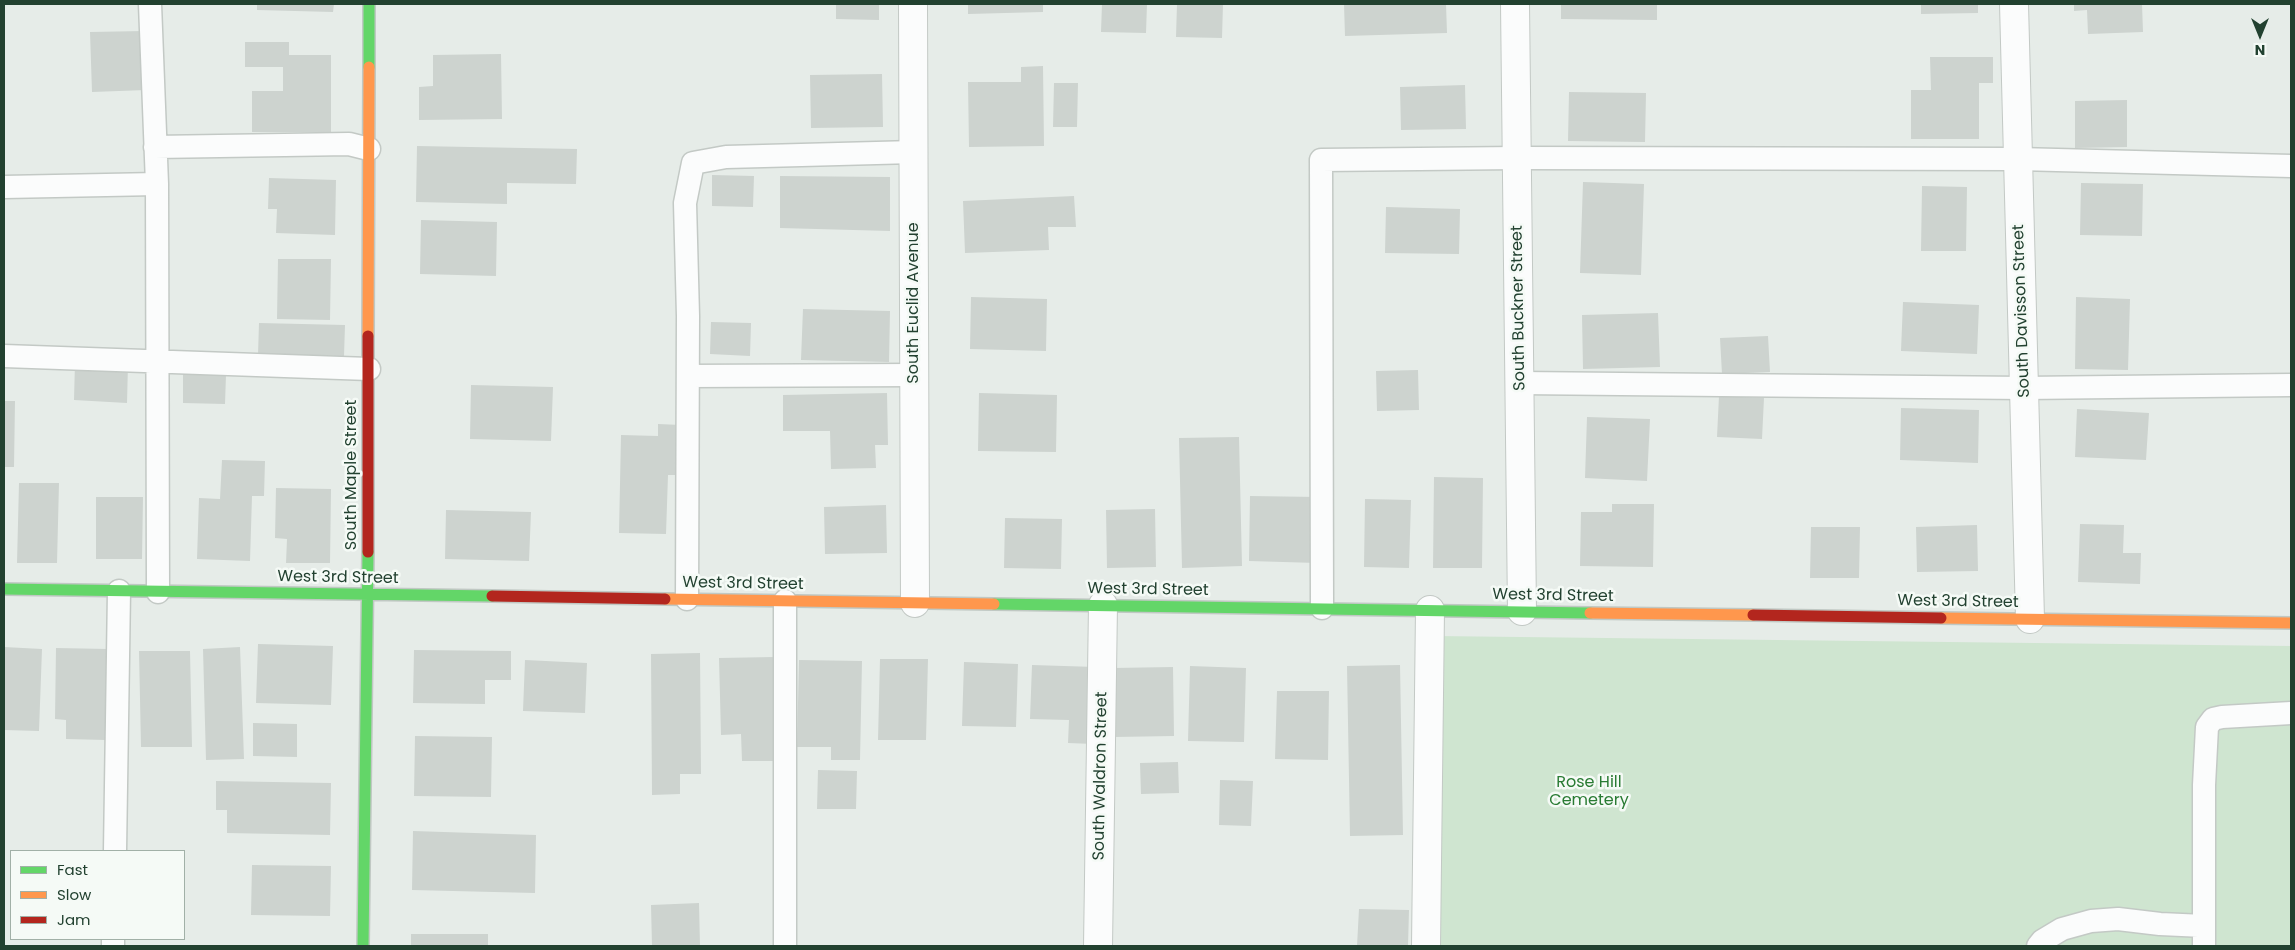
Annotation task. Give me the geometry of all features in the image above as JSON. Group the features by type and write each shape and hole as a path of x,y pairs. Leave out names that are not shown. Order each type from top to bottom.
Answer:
{"street":[{"name":"South Maple Street","path":"363,946 368,594 369,4"},
{"name":"South Euclid Avenue","path":"913,4 915,603"},
{"name":"South Buckner Street","path":"1515,4 1522,612"},
{"name":"South Davisson Street","path":"2014,4 2030,619"},
{"name":"West 3rd Street","path":"4,589 2291,623"},
{"name":"South Waldron Street","path":"1098,946 1103,605"},
{"path":"1426,946 1430,610"}],"lane":[{"path":"150,4 157,184 158,592"},
{"path":"155,147 349,144 369,148"},
{"path":"686,599 688,316 685,203 693,163 726,157 914,152"},
{"path":"1322,608 1321,160 1517,158 2018,159 2291,166"},
{"path":"4,187 157,184"},
{"path":"4,356 369,368"},
{"path":"688,376 915,375"},
{"path":"1520,383 2024,388 2291,385"},
{"path":"115,850 119,591"},
{"path":"785,946 786,601"},
{"path":"2038,946 2042,941 2062,929 2091,921 2118,920 2160,924 2204,936 2204,785 2209,722 2214,719 2236,715 2291,713"}],"green space":[{"name":"Rose Hill Cemetery","path":"1435,636 2291,646 2291,946 1432,946"}],"building":[{"path":"257,4 334,4 333,12 257,10"},
{"path":"836,4 879,4 879,20 836,19"},
{"path":"968,4 1043,4 1043,12 968,14"},
{"path":"1102,4 1147,4 1146,33 1101,32"},
{"path":"1177,4 1223,4 1222,38 1176,37"},
{"path":"1344,4 1446,4 1447,33 1345,36"},
{"path":"1561,4 1657,4 1657,20 1561,19"},
{"path":"1921,4 1978,4 1978,13 1921,14"},
{"path":"2074,4 2142,4 2143,32 2088,34 2087,10 2074,11"},
{"path":"144,31 146,90 92,92 90,32"},
{"path":"245,42 289,42 289,55 331,55 331,132 252,132 252,91 283,91 283,67 245,67"},
{"path":"501,54 502,119 419,120 419,87 433,86 433,55"},
{"path":"1930,57 1993,57 1993,83 1979,83 1979,139 1911,139 1911,90 1931,90"},
{"path":"1043,66 1044,146 969,147 968,82 1021,82 1021,67"},
{"path":"882,74 883,127 811,128 810,75"},
{"path":"1054,83 1078,83 1077,127 1053,127"},
{"path":"1465,85 1466,129 1401,130 1400,87"},
{"path":"1569,92 1646,93 1645,142 1568,141"},
{"path":"2127,100 2127,147 2075,148 2075,101"},
{"path":"417,146 577,149 576,184 507,183 507,204 416,202"},
{"path":"712,175 754,176 753,207 712,206"},
{"path":"780,176 890,177 890,231 780,228"},
{"path":"269,178 336,180 335,235 276,233 277,209 268,209"},
{"path":"1583,182 1644,184 1641,275 1580,273"},
{"path":"2081,183 2143,184 2142,236 2080,235"},
{"path":"1922,186 1967,187 1966,251 1921,251"},
{"path":"1074,196 1076,227 1048,227 1049,250 965,253 963,201"},
{"path":"1386,207 1460,209 1459,254 1385,253"},
{"path":"421,220 497,222 496,276 420,274"},
{"path":"278,259 331,259 330,320 277,319"},
{"path":"971,297 1047,299 1046,351 970,349"},
{"path":"2076,297 2130,299 2128,370 2075,369"},
{"path":"1903,302 1979,305 1977,354 1901,351"},
{"path":"803,309 890,311 889,362 801,360"},
{"path":"1658,313 1660,367 1583,369 1582,315"},
{"path":"711,322 751,323 750,356 710,354"},
{"path":"259,323 345,325 344,356 258,355"},
{"path":"1768,336 1770,372 1722,374 1720,338"},
{"path":"75,362 128,364 127,403 74,400"},
{"path":"1418,370 1419,410 1377,411 1376,371"},
{"path":"183,374 226,375 225,404 183,403"},
{"path":"471,385 553,387 551,441 470,439"},
{"path":"887,393 888,445 875,445 876,468 831,469 830,431 783,431 783,395"},
{"path":"979,393 1057,395 1056,452 978,451"},
{"path":"1719,396 1764,398 1762,439 1717,437"},
{"path":"4,401 15,401 14,467 4,467"},
{"path":"1901,408 1979,410 1978,463 1900,460"},
{"path":"2077,409 2149,413 2146,460 2075,457"},
{"path":"1587,417 1650,419 1647,481 1585,478"},
{"path":"658,424 681,425 680,475 668,475 666,534 619,533 621,435 658,436"},
{"path":"1239,437 1242,566 1182,568 1179,438"},
{"path":"222,460 265,461 264,496 252,496 250,561 197,559 199,498 220,499"},
{"path":"1434,477 1483,478 1482,568 1433,568"},
{"path":"19,483 59,483 57,563 17,563"},
{"path":"276,488 331,489 330,563 286,563 287,539 275,538"},
{"path":"1250,496 1318,497 1317,563 1249,561"},
{"path":"96,497 143,497 142,559 96,559"},
{"path":"1365,499 1411,500 1409,568 1364,567"},
{"path":"1612,504 1654,504 1653,567 1580,566 1581,512 1612,512"},
{"path":"886,505 887,553 825,554 824,507"},
{"path":"1155,509 1156,567 1107,568 1106,510"},
{"path":"446,510 531,512 529,561 445,559"},
{"path":"1005,518 1062,519 1061,569 1004,568"},
{"path":"2080,524 2124,525 2123,553 2141,553 2140,584 2078,582"},
{"path":"1977,525 1978,571 1917,572 1916,527"},
{"path":"1811,527 1860,527 1859,578 1810,578"},
{"path":"258,644 333,646 331,705 256,703"},
{"path":"4,647 42,649 39,731 4,730"},
{"path":"240,647 244,759 206,760 203,649"},
{"path":"56,648 108,649 106,740 66,739 66,720 55,719"},
{"path":"414,650 511,651 511,680 485,680 485,704 413,703"},
{"path":"139,651 190,651 192,747 141,747"},
{"path":"700,653 701,774 680,774 680,794 652,795 651,654"},
{"path":"774,657 775,761 742,761 741,734 721,735 719,658"},
{"path":"880,659 928,659 926,740 878,740"},
{"path":"525,660 587,663 585,713 523,711"},
{"path":"799,660 862,661 860,760 831,760 831,747 797,747"},
{"path":"964,662 1018,664 1016,727 962,726"},
{"path":"1032,665 1096,667 1093,744 1068,743 1069,720 1030,719"},
{"path":"1400,665 1403,835 1350,836 1347,666"},
{"path":"1190,666 1246,668 1244,742 1188,741"},
{"path":"1173,667 1174,736 1114,737 1113,668"},
{"path":"1277,691 1329,691 1328,760 1275,759"},
{"path":"253,723 297,724 297,757 253,756"},
{"path":"415,736 492,737 491,797 414,796"},
{"path":"1178,762 1179,793 1141,794 1140,763"},
{"path":"818,770 857,771 856,809 817,809"},
{"path":"1220,780 1253,781 1251,826 1219,825"},
{"path":"216,781 331,783 330,835 227,833 227,810 216,810"},
{"path":"413,831 536,835 535,893 412,890"},
{"path":"252,865 331,866 330,916 251,915"},
{"path":"699,903 700,946 652,946 651,905"},
{"path":"1359,909 1409,910 1408,946 1357,946"},
{"path":"411,934 488,934 488,946 411,946"}],"traffic: fast":[{"path":"369,4 369,67"},
{"path":"363,946 368,552"},
{"path":"4,589 492,596"},
{"path":"994,604 1590,613"}],"traffic: slow":[{"path":"368,336 369,67"},
{"path":"665,599 994,604"},
{"path":"1590,613 1753,615"},
{"path":"1941,618 2291,623"}],"traffic: jam":[{"path":"368,336 368,552"},
{"path":"492,596 665,599"},
{"path":"1753,615 1941,618"}]}
